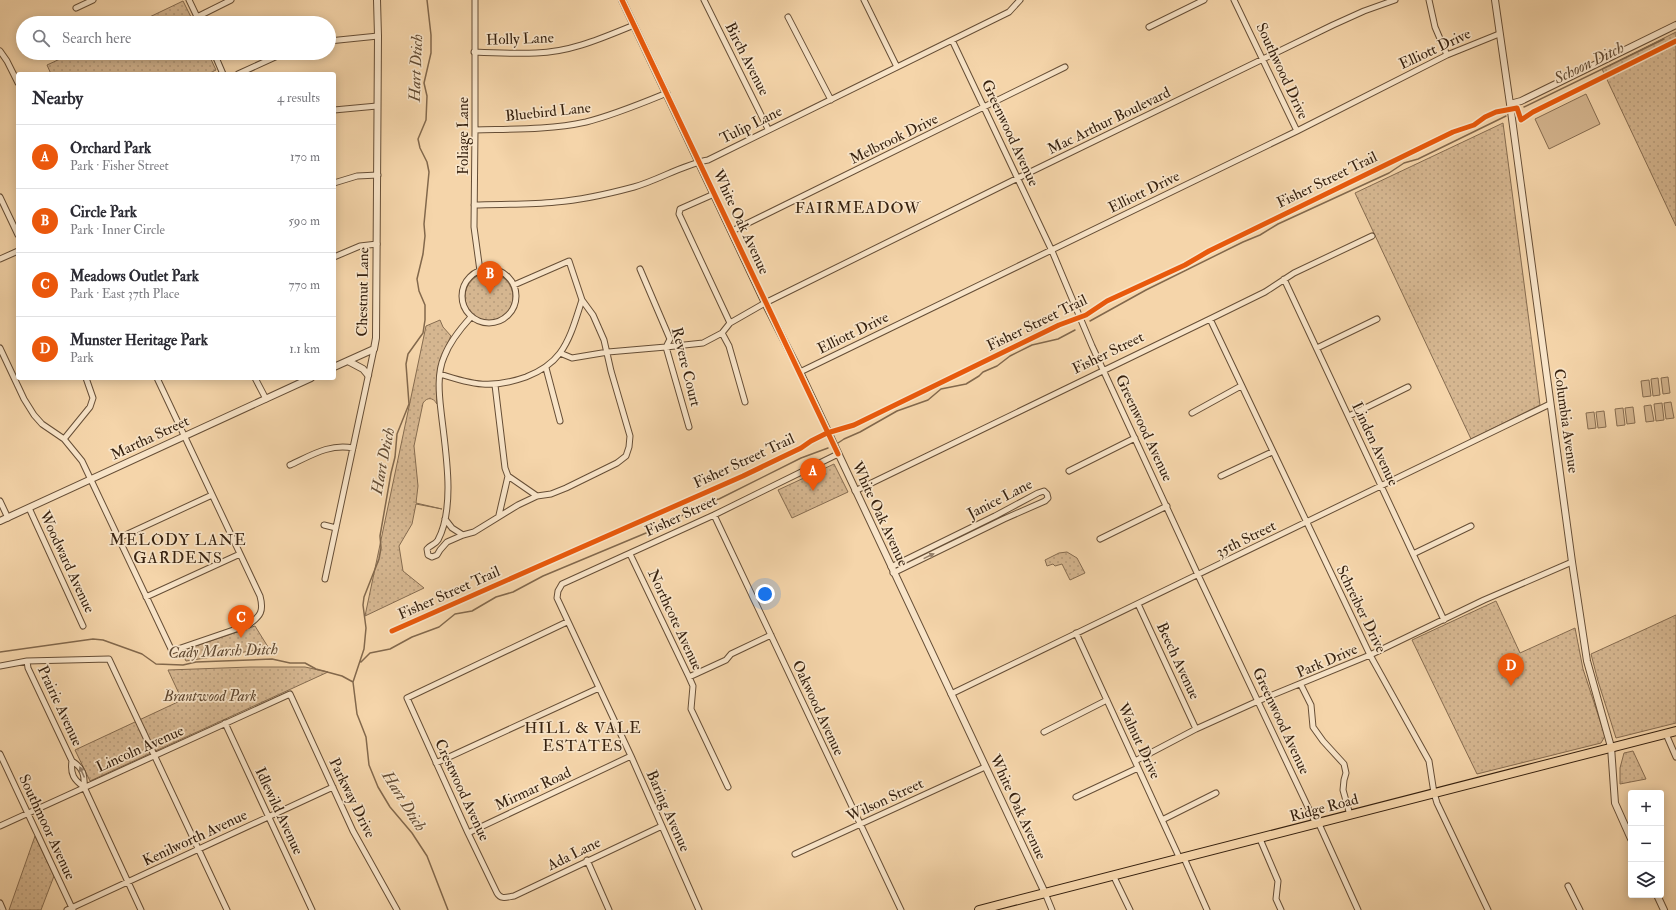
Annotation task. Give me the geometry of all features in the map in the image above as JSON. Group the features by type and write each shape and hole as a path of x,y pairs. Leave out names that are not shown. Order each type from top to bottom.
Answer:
{"main road":[{"name":"Ridge Road","path":"979,910 1676,731"}],"street":[{"path":"76,8 93,0"},
{"path":"188,0 196,16"},
{"path":"199,16 232,0"},
{"name":"Chestnut Lane","path":"325,578 374,349 376,332 378,175 377,0"},
{"name":"Foliage Lane","path":"475,0 474,227 480,271"},
{"name":"White Oak Avenue","path":"622,0 732,231 765,304 800,372 1052,910"},
{"name":"Birch Avenue","path":"704,0 768,129"},
{"path":"864,0 897,67"},
{"path":"1149,27 1204,0"},
{"name":"Southwood Drive","path":"1234,0 1297,131"},
{"name":"Mac Arthur Boulevard","path":"730,323 765,304 1018,178 1263,59 1364,11 1395,0"},
{"path":"1429,0 1435,27 1447,55"},
{"name":"Columbia Avenue","path":"1495,0 1550,404 1587,661 1611,747 1615,803 1628,832"},
{"name":"Tulip Lane","path":"474,205 557,202 600,196 636,186 708,160 768,129 831,100 1009,12 1019,2"},
{"path":"788,17 831,100"},
{"path":"1510,104 1521,101 1676,24"},
{"name":"Holly Lane","path":"474,52 537,53 567,49 592,43 634,25"},
{"name":"Elliott Drive","path":"800,372 1297,131 1447,55 1499,34"},
{"path":"336,40 378,36"},
{"name":"Greenwood Avenue","path":"952,40 1052,251 1104,370 1198,575 1358,910"},
{"path":"0,51 7,61 16,80"},
{"path":"217,60 221,72"},
{"path":"242,72 269,60"},
{"name":"Melbrook Drive","path":"732,231 1065,68"},
{"name":"Bluebird Lane","path":"475,130 540,128 584,122 618,113 667,93"},
{"path":"336,110 377,106"},
{"path":"336,181 357,176 378,175"},
{"path":"560,353 572,358 608,352 666,348 703,343 722,333 730,323 679,214 680,209 714,194"},
{"path":"0,197 16,231"},
{"name":"Fisher Street","path":"855,491 1265,292 1294,273 1372,236"},
{"path":"336,256 360,246 377,244"},
{"path":"0,259 16,252"},
{"path":"471,317 449,345 443,358 440,374 439,398 448,480 445,519 438,539 435,544 429,546 427,550 428,555 432,557 437,555 447,542 474,532 499,516 537,496 550,494 566,488 617,463 626,456 629,447 630,436 611,371 608,352 593,315 582,300 569,261 514,285"},
{"path":"490,269 500,271 509,277 514,285 516,300 511,313 505,318 492,324 484,323 471,317 463,304 462,294 468,279 480,271 490,269"},
{"name":"Revere Court","path":"640,269 670,339 666,348 689,427"},
{"name":"Linden Avenue","path":"1284,279 1444,620"},
{"path":"440,374 463,382 495,385 519,379 546,368 560,353 574,324 582,300"},
{"name":"Schreiber Drive","path":"1210,319 1272,452 1370,655 1429,761 1437,803 1488,910"},
{"path":"1317,348 1377,319"},
{"path":"722,333 729,346 745,402"},
{"path":"0,348 24,399 34,415 42,424 64,439 82,461 172,650 248,625 257,619 262,612 260,596 158,380"},
{"path":"336,366 374,349"},
{"path":"348,361 363,369 368,375"},
{"path":"546,368 560,421"},
{"path":"64,439 90,407 94,398 87,380"},
{"path":"256,380 266,399"},
{"name":"Martha Street","path":"0,521 307,380"},
{"path":"495,385 505,468 508,476 499,516"},
{"path":"1192,413 1241,386"},
{"path":"1348,416 1408,387"},
{"name":"35th Street","path":"951,694 1550,404"},
{"path":"1069,471 1135,438"},
{"path":"290,465 332,447 343,446 353,448"},
{"path":"1221,476 1272,452"},
{"name":"Fisher Street","path":"558,590 562,584 714,515 838,454"},
{"path":"508,476 537,496"},
{"name":"Janice Lane","path":"1044,491 1047,494 1048,498 1045,501 892,570 1038,493 1044,491"},
{"path":"119,538 212,495"},
{"path":"0,501 8,518"},
{"path":"1100,539 1167,506"},
{"name":"Woodward Avenue","path":"29,508 83,626"},
{"name":"Oakwood Avenue","path":"714,515 901,910"},
{"path":"445,519 452,528 463,535"},
{"path":"324,526 336,528"},
{"path":"1413,554 1471,526"},
{"path":"146,597 240,554"},
{"name":"Northcote Avenue","path":"630,554 693,686 691,708 728,787"},
{"name":"Park Drive","path":"1135,761 1196,729 1258,701 1370,655 1484,600 1572,562"},
{"name":"Baring Avenue","path":"558,590 556,598 631,756 699,910"},
{"name":"Beech Avenue","path":"1138,604 1196,729"},
{"name":"Crestwood Avenue","path":"497,893 406,698 567,622"},
{"name":"Walnut Drive","path":"1076,633 1162,820 1207,910"},
{"path":"689,677 726,660 731,654 771,635"},
{"path":"0,666 27,661 109,659 227,910"},
{"name":"Prairie Avenue","path":"27,661 28,668 72,761 71,770 76,781 84,787 141,910"},
{"path":"1301,684 1311,705 1313,727 1323,741 1344,764 1346,773 1344,790 1350,815"},
{"path":"436,763 599,688"},
{"name":"Lincoln Avenue","path":"0,826 290,694"},
{"name":"Parkway Drive","path":"290,694 353,831 397,910"},
{"path":"1044,732 1107,700"},
{"name":"Idlewild Avenue","path":"225,723 312,910"},
{"path":"1666,734 1676,757"},
{"name":"Southmoor Avenue","path":"0,754 28,813 70,909"},
{"name":"Mirmar Road","path":"468,833 631,756"},
{"name":"Prairie Avenue","path":"72,761 80,766 85,777 84,787"},
{"name":"Wilson Street","path":"796,854 985,767"},
{"path":"1076,797 1138,768"},
{"name":"Kenilworth Avenue","path":"70,909 332,787"},
{"path":"1162,820 1216,793"},
{"name":"Ada Lane","path":"497,893 503,898 514,896 587,860 662,826"},
{"path":"1260,839 1278,881 1276,899 1281,910"},
{"path":"587,860 609,910"},
{"path":"1113,875 1130,910"},
{"path":"1568,886 1580,910"},
{"path":"1658,898 1664,910"},
{"path":"0,903 3,910"}],"green space":[{"path":"183,1 190,16 152,16"},
{"path":"1676,32 1676,226 1602,69"},
{"path":"58,60 211,60 216,70 212,72 50,72 47,65"},
{"path":"1586,94 1600,124 1549,149 1535,119"},
{"path":"1503,123 1540,405 1471,439 1355,193"},
{"path":"489,273 498,275 506,280 511,288 513,297 511,306 506,314 498,319 489,321 480,319 472,314 467,306 465,297 467,288 472,280 480,275"},
{"path":"440,320 443,327 451,336 438,368 437,404 434,400 430,399 423,403 414,446 418,486 416,503 442,509 416,504 412,524 399,546 403,571 424,588 365,616 426,326"},
{"path":"1668,377 1670,393 1663,394 1661,378"},
{"path":"1658,378 1660,395 1653,396 1651,379"},
{"path":"1649,380 1651,396 1643,397 1641,381"},
{"path":"1671,402 1674,418 1666,419 1664,403"},
{"path":"1662,403 1664,420 1656,421 1654,404"},
{"path":"1651,405 1654,421 1646,422 1644,406"},
{"path":"1633,407 1635,423 1627,424 1625,408"},
{"path":"1623,408 1625,425 1617,426 1615,409"},
{"path":"1604,411 1606,427 1598,428 1596,412"},
{"path":"1594,412 1596,428 1588,429 1586,413"},
{"path":"834,464 848,492 792,518 778,490"},
{"path":"1067,552 1077,558 1085,573 1070,580 1062,564 1047,566 1045,560 1059,553"},
{"path":"1496,601 1520,653 1575,628 1583,669 1605,736 1601,743 1477,774 1412,640"},
{"path":"1676,615 1676,723 1616,738 1591,654"},
{"path":"255,626 273,655 257,650 186,661 181,651"},
{"name":"Brantwood Park","path":"250,667 305,667 328,672 90,781 75,750 182,700 168,670"},
{"path":"1633,751 1646,779 1620,784 1620,768 1624,753"},
{"path":"35,836 54,876 41,910 9,910"}],"waterway":[{"name":"Hart Dtich","path":"427,0 431,35 431,53 424,83 427,96 426,120 418,139 420,148 427,162 429,172 423,254 417,279 419,291 425,305 425,320 423,333 408,354 406,364 409,404 397,434 395,457 380,536 381,548 379,559 364,597 363,605 366,628 364,649 353,682 357,714 366,737 369,765 378,787 390,807 412,833 427,856 448,910"},
{"name":"Schoon Ditch","path":"1524,107 1664,39"},
{"name":"Schoon Ditch","path":"1090,321 1146,290 1260,235 1278,224 1389,173 1404,163 1418,159 1506,116"},
{"name":"Schoon Ditch","path":"838,443 897,411 928,400 941,389 966,384 983,372 997,366 1010,356 1032,345 1058,339 1075,330"},
{"name":"Schoon Ditch","path":"361,662 370,653 390,649 412,637 439,627 455,614 472,611 496,597 513,592 543,576 646,533 671,518 680,516 709,501 719,499 801,458 828,448"},
{"name":"Cady Marsh Ditch","path":"0,652 93,639 103,640 142,654 156,664 183,665 196,662 272,659 290,663 305,663 316,669 342,676 353,682"}],"cycle path":[{"path":"622,0 838,454"},
{"name":"Fisher Street Trail","path":"392,631 743,476 801,448 827,433 854,425 1059,325 1086,315 1107,301 1185,265 1209,251 1453,132 1474,125 1485,117 1496,112 1517,108 1521,120 1533,112 1676,41"}],"place":[{"name":"Circle Park","path":"490,294"},
{"name":"Orchard Park","path":"813,491"},
{"name":"Meadows Outlet Park","path":"241,638"},
{"name":"Munster Heritage Park","path":"1511,686"}],"district":[{"name":"FAIRMEADOW","path":"858,208"},
{"name":"MELODY LANE GARDENS","path":"178,549"},
{"name":"HILL & VALE ESTATES","path":"583,737"}]}
